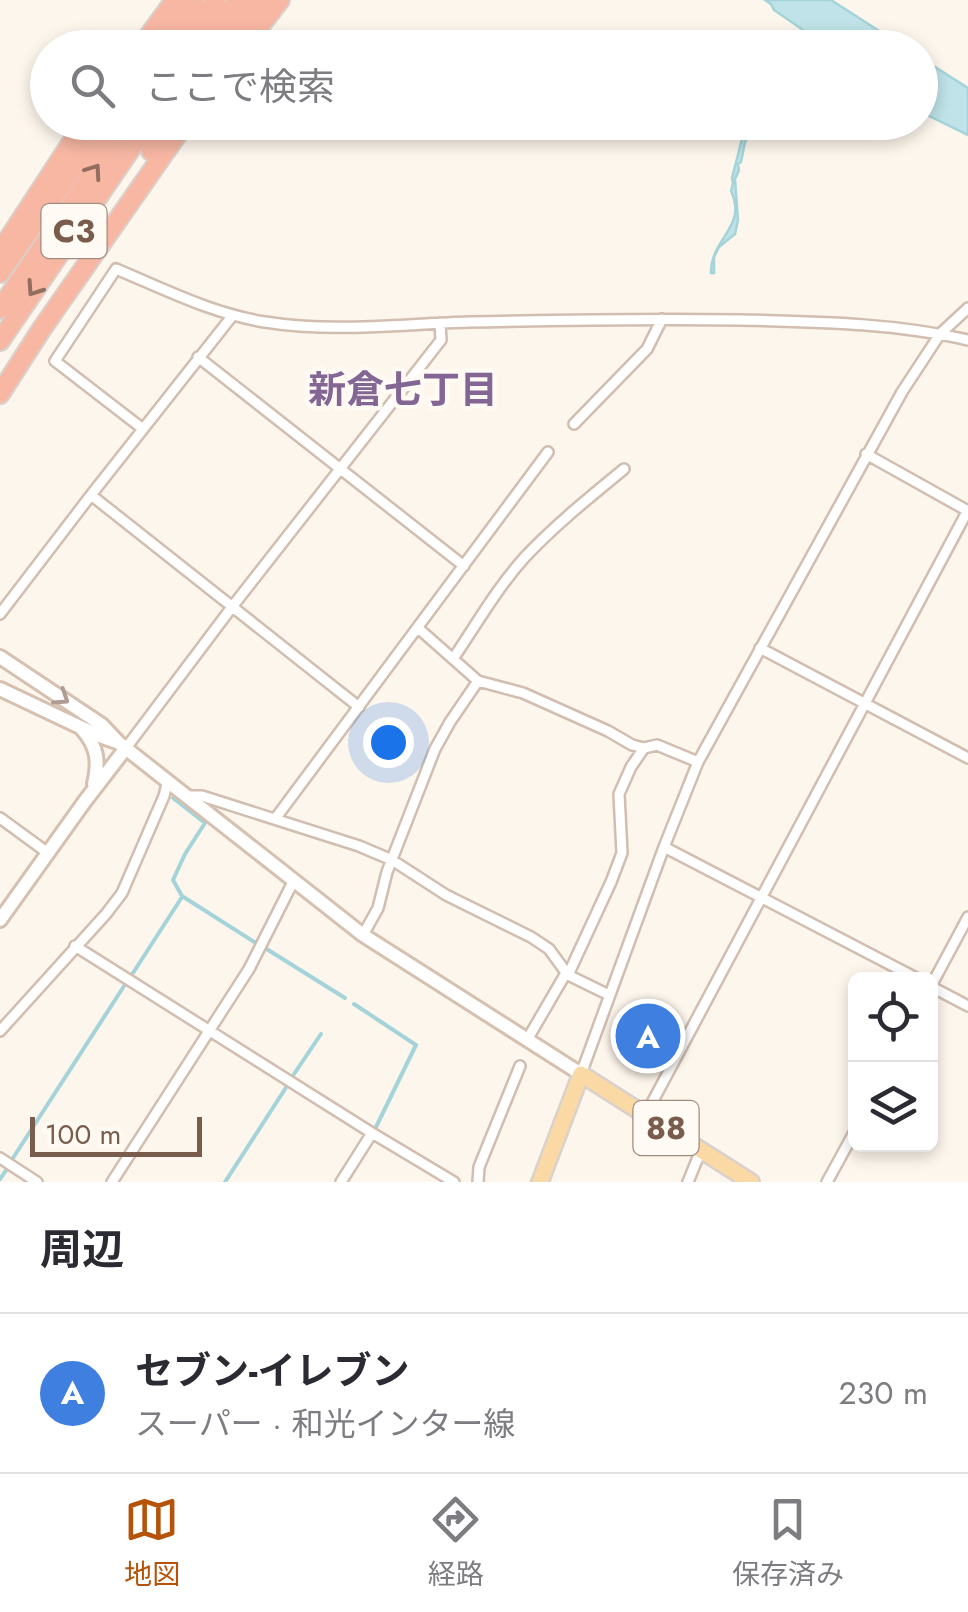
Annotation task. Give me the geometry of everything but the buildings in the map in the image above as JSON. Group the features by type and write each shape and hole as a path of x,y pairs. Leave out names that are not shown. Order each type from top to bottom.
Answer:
{"highway":[{"path":"154,30 176,0"},
{"path":"172,30 194,0"},
{"path":"195,30 216,0"},
{"path":"216,30 238,0"},
{"path":"237,30 258,0"},
{"path":"257,30 280,0"},
{"path":"0,252 72,140"},
{"path":"0,273 93,140"},
{"name":"C3","path":"0,306 115,140"},
{"name":"C3","path":"2,339 137,140"},
{"path":"41,330 72,269 157,140"},
{"path":"0,394 173,140"}],"main road":[{"name":"88","path":"581,1074 751,1182"},
{"path":"540,1182 581,1074"}],"street":[{"path":"143,430 55,360 116,269 213,310 295,326 662,319 819,322 870,325 968,340"},
{"path":"0,658 102,725 123,746 363,935 581,1074 698,762 866,454 940,334 968,308"},
{"path":"0,614 233,315"},
{"path":"574,424 647,350 662,319"},
{"path":"0,920 123,746 441,340 440,323"},
{"path":"198,357 464,566"},
{"path":"276,820 548,452"},
{"path":"646,1114 968,510 866,454"},
{"path":"453,659 526,557 624,469"},
{"path":"91,494 359,706"},
{"path":"418,628 478,681 522,693 608,731 632,746 657,745 698,762"},
{"path":"760,648 968,758"},
{"path":"363,935 378,908 392,860 435,749 478,681"},
{"path":"0,689 123,746"},
{"path":"76,725 96,750 98,766 92,792"},
{"path":"527,1040 567,974 611,882 622,854 619,794 644,748"},
{"path":"1,1027 122,893 168,780"},
{"path":"188,796 202,796 392,860 446,894 532,937 549,949 567,974 609,995"},
{"path":"0,818 48,853"},
{"path":"664,847 903,972"},
{"path":"112,1182 250,969 294,880"},
{"path":"938,974 968,917"},
{"path":"76,946 454,1182"},
{"path":"938,991 968,1006"},
{"path":"478,1182 479,1168 520,1066"},
{"path":"341,1182 372,1133"},
{"path":"827,1182 848,1144"},
{"path":"688,1182 700,1150"},
{"path":"0,1158 37,1182"}],"water":[{"path":"765,0 831,0 878,30 803,30"},
{"path":"938,69 968,88 968,135 938,120"},
{"path":"742,140 746,140 735,179 738,220 735,234 719,247 711,273 712,261 716,251 735,214 732,178"}],"waterway":[{"path":"173,798 205,823 173,880 182,896 256,943"},
{"path":"133,973 182,897"},
{"path":"265,948 345,998"},
{"path":"13,1158 126,983"},
{"path":"354,1004 416,1045 376,1127"},
{"path":"294,1074 321,1034"},
{"path":"225,1182 287,1086"},
{"path":"0,1179 7,1169"}],"place":[{"name":"セブン-イレブン","path":"648,1036"}],"district":[{"name":"新倉七丁目","path":"403,390"}]}
